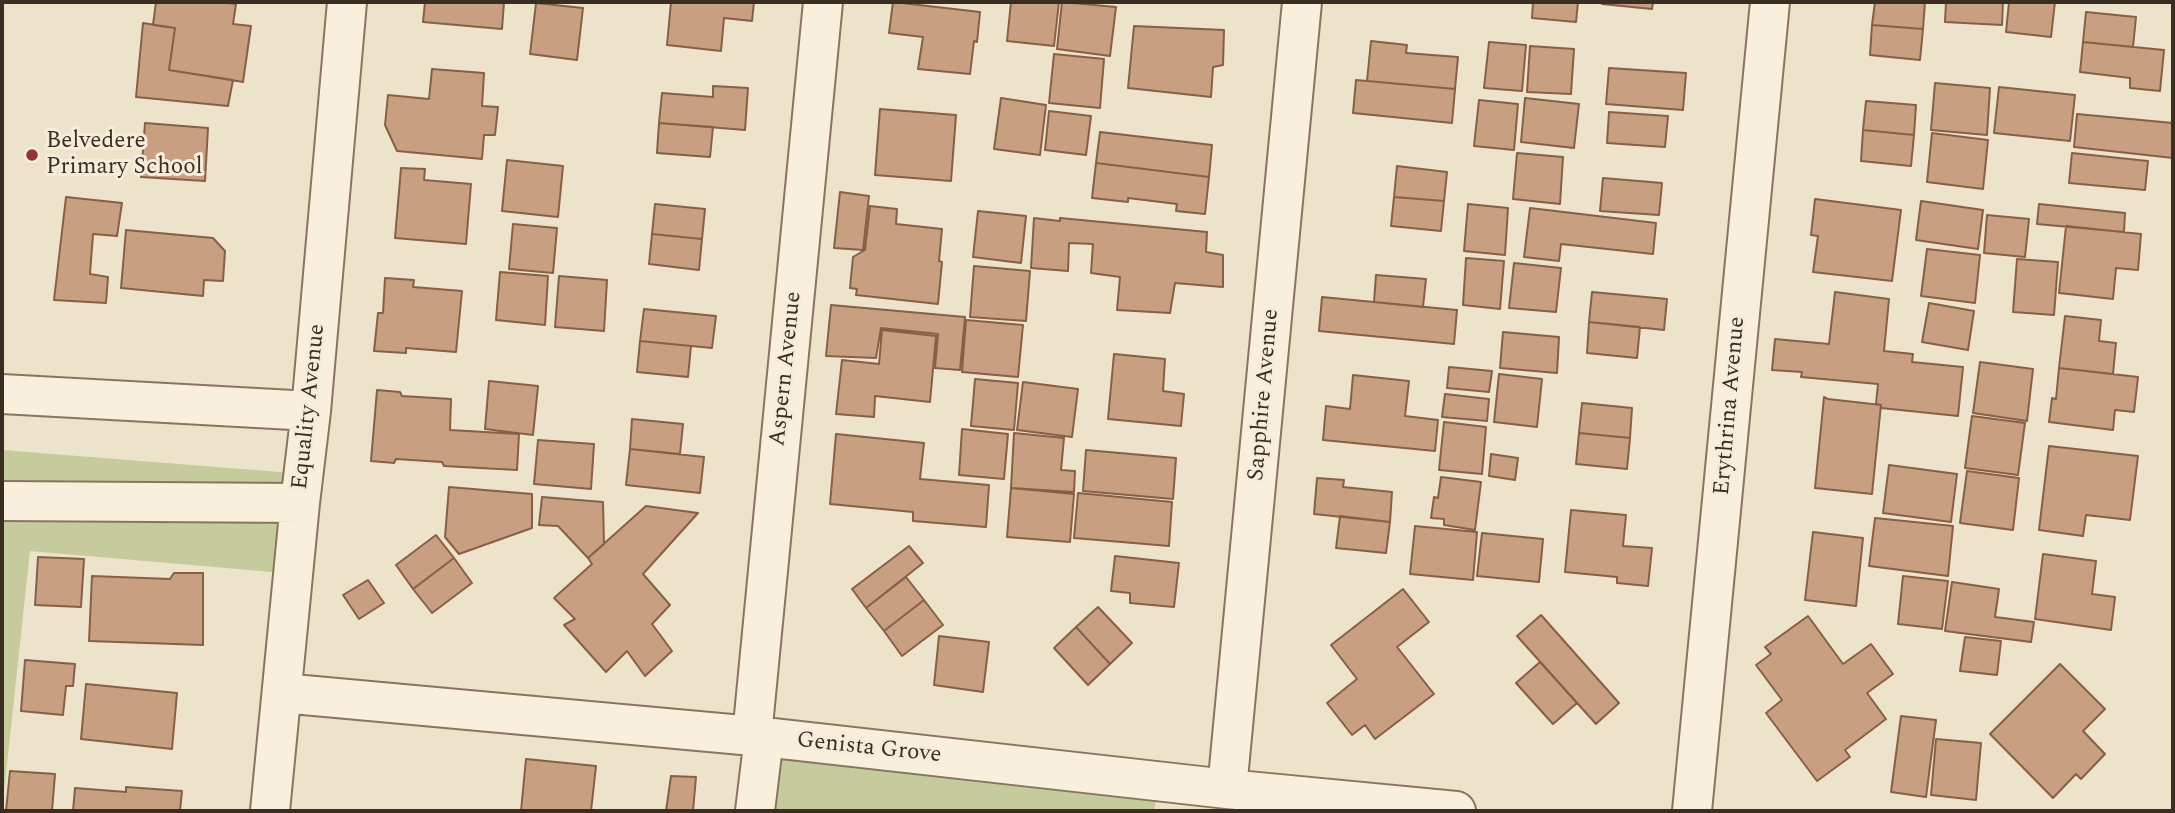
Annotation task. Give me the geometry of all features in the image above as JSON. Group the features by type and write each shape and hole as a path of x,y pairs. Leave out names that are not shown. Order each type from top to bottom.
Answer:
{"street":[{"name":"Equality Avenue","path":"270,811 311,411 347,2"},
{"name":"Aspern Avenue","path":"755,811 758,737 823,2"},
{"name":"Sapphire Avenue","path":"1227,789 1302,2"},
{"name":"Erythrina Avenue","path":"1692,811 1770,2"},
{"path":"2,394 311,411"},
{"path":"2,501 300,503"},
{"name":"Genista Grove","path":"282,694 758,737 1227,789 1457,811"}],"green space":[{"path":"2,450 305,474 295,574 30,551 2,810"},
{"path":"763,738 1160,785 1154,811 753,811"}],"building":[{"path":"156,2 236,4 233,24 251,26 243,82 169,70 175,28 153,25"},
{"path":"425,2 504,2 502,29 423,22"},
{"path":"671,2 754,2 752,21 724,18 721,51 667,45"},
{"path":"893,2 980,12 970,74 918,69 923,37 889,33"},
{"path":"1011,2 1059,2 1054,46 1007,41"},
{"path":"1062,2 1116,7 1110,56 1057,49"},
{"path":"1533,2 1578,2 1576,22 1532,18"},
{"path":"1602,2 1653,2 1652,9"},
{"path":"1875,2 1925,2 1923,29 1872,25"},
{"path":"1946,2 2003,2 2002,25 1945,22"},
{"path":"2009,2 2055,2 2051,37 2006,32"},
{"path":"536,3 583,8 577,60 530,54"},
{"path":"2086,12 2136,17 2133,47 2083,42"},
{"path":"143,23 175,28 169,70 233,80 228,106 136,97"},
{"path":"1872,25 1923,29 1920,60 1870,55"},
{"path":"1134,26 1224,30 1223,65 1213,67 1211,97 1128,88"},
{"path":"1371,41 1407,45 1406,53 1458,57 1455,89 1367,81"},
{"path":"1489,42 1526,45 1522,91 1484,88"},
{"path":"2083,42 2164,50 2160,91 2130,88 2130,78 2080,72"},
{"path":"1530,46 1574,49 1571,94 1527,92"},
{"path":"1054,54 1104,59 1100,108 1049,103"},
{"path":"1609,68 1686,73 1683,110 1606,104"},
{"path":"432,69 484,73 482,106 498,107 495,135 484,135 482,159 397,151 385,125 388,95 429,99"},
{"path":"1356,80 1455,89 1452,123 1353,113"},
{"path":"1935,83 1990,88 1987,135 1931,130"},
{"path":"713,86 748,88 745,130 659,123 662,93 713,97"},
{"path":"1999,87 2075,95 2070,141 1994,133"},
{"path":"1001,98 1046,105 1040,155 994,149"},
{"path":"1525,98 1579,104 1574,148 1521,142"},
{"path":"1479,100 1518,104 1514,150 1474,146"},
{"path":"1866,101 1916,105 1914,135 1863,130"},
{"path":"880,109 956,115 951,181 875,175"},
{"path":"1049,111 1091,116 1086,155 1045,150"},
{"path":"1609,112 1668,116 1665,147 1607,143"},
{"path":"2077,114 2173,123 2173,158 2074,147"},
{"path":"145,123 208,128 205,181 141,177"},
{"path":"659,123 713,127 710,157 657,153"},
{"path":"1863,130 1914,135 1911,166 1861,161"},
{"path":"1100,132 1212,145 1209,177 1096,163"},
{"path":"1932,133 1988,140 1983,189 1927,182"},
{"path":"1517,153 1563,157 1560,204 1513,199"},
{"path":"2072,153 2148,161 2145,190 2069,183"},
{"path":"507,160 563,166 558,217 502,211"},
{"path":"1096,163 1209,177 1205,214 1176,211 1177,204 1128,198 1128,202 1092,198"},
{"path":"1397,166 1447,172 1444,201 1394,197"},
{"path":"401,168 425,169 424,180 471,184 466,244 395,238"},
{"path":"1603,178 1662,183 1659,215 1600,211"},
{"path":"840,192 869,196 863,250 834,248"},
{"path":"66,197 122,203 117,236 93,234 90,274 108,277 106,303 54,300"},
{"path":"1394,197 1444,201 1441,231 1391,226"},
{"path":"1815,199 1901,210 1892,281 1813,272 1818,236 1811,235"},
{"path":"1921,201 1983,210 1978,249 1916,240"},
{"path":"655,204 705,209 702,239 652,234"},
{"path":"1468,204 1508,208 1505,255 1464,251"},
{"path":"2039,204 2125,213 2124,232 2037,224"},
{"path":"870,206 897,209 896,224 942,229 938,304 856,295 857,289 850,288 853,257 865,250"},
{"path":"1530,208 1656,223 1653,254 1561,244 1559,261 1524,257"},
{"path":"978,211 1026,216 1021,263 973,257"},
{"path":"1987,215 2029,219 2025,257 1984,253"},
{"path":"1034,218 1207,232 1206,252 1223,255 1223,287 1175,283 1170,313 1117,310 1120,277 1091,273 1093,244 1069,243 1068,271 1031,268"},
{"path":"513,224 557,228 553,273 509,269"},
{"path":"2066,226 2141,234 2138,270 2116,268 2113,299 2059,293"},
{"path":"126,230 213,238 225,251 223,281 204,280 203,296 121,288"},
{"path":"652,234 702,239 699,270 649,264"},
{"path":"1927,249 1980,255 1975,303 1921,296"},
{"path":"1466,258 1504,261 1500,309 1463,305"},
{"path":"2017,259 2058,262 2054,315 2013,312"},
{"path":"1514,263 1561,268 1556,312 1509,308"},
{"path":"974,266 1030,271 1026,321 970,317"},
{"path":"500,272 548,276 545,325 496,320"},
{"path":"1376,275 1426,279 1423,307 1374,302"},
{"path":"559,276 607,280 604,331 555,327"},
{"path":"385,278 414,280 413,287 462,291 456,352 406,348 406,353 374,351 378,313 383,313"},
{"path":"1592,292 1667,299 1664,330 1589,322"},
{"path":"1835,292 1889,299 1884,351 1913,354 1912,362 1963,367 1958,416 1881,408 1881,405 1876,404 1878,384 1801,377 1802,372 1772,370 1775,339 1829,344"},
{"path":"1322,297 1457,310 1454,344 1319,331"},
{"path":"1929,303 1974,311 1968,350 1922,342"},
{"path":"831,305 965,317 960,370 935,368 938,334 881,328 876,358 826,356"},
{"path":"644,309 716,316 712,348 640,341"},
{"path":"2065,316 2101,320 2099,341 2116,343 2113,374 2059,368"},
{"path":"966,320 1023,325 1018,377 962,372"},
{"path":"1589,322 1640,327 1637,358 1587,353"},
{"path":"882,330 936,336 930,402 875,396 874,417 836,414 842,360 879,364"},
{"path":"1503,332 1559,337 1557,373 1500,368"},
{"path":"640,341 691,346 688,377 637,372"},
{"path":"1114,354 1165,359 1163,391 1184,394 1181,426 1108,419"},
{"path":"1980,362 2033,369 2027,421 1973,413"},
{"path":"1449,367 1492,371 1489,392 1447,388"},
{"path":"2059,368 2138,377 2134,412 2115,410 2113,430 2049,422 2052,398 2056,399"},
{"path":"1499,374 1542,379 1537,427 1494,422"},
{"path":"1353,375 1409,381 1405,416 1438,420 1435,451 1323,440 1326,406 1350,409"},
{"path":"975,379 1018,383 1014,430 971,426"},
{"path":"489,381 538,386 533,435 485,429"},
{"path":"1023,382 1078,389 1072,437 1017,430"},
{"path":"377,390 400,392 402,396 451,399 450,430 519,434 517,470 444,466 442,462 396,459 394,463 371,461"},
{"path":"1445,394 1489,399 1487,421 1442,417"},
{"path":"1824,397 1881,405 1872,494 1815,488"},
{"path":"1582,403 1632,408 1630,438 1579,433"},
{"path":"1972,416 2025,423 2018,475 1965,468"},
{"path":"632,419 683,424 680,454 630,449"},
{"path":"1444,422 1486,427 1482,474 1439,470"},
{"path":"962,429 1008,434 1004,479 959,475"},
{"path":"1014,433 1064,438 1061,470 1075,471 1074,492 1011,488"},
{"path":"1579,433 1630,438 1627,469 1576,464"},
{"path":"836,434 924,443 920,479 989,485 986,527 913,521 913,512 830,504"},
{"path":"538,440 594,444 591,489 534,484"},
{"path":"2049,446 2138,456 2130,520 2086,515 2083,536 2039,530"},
{"path":"630,449 704,457 700,493 626,485"},
{"path":"1086,450 1176,458 1173,499 1083,491"},
{"path":"1491,454 1518,458 1515,480 1489,476"},
{"path":"1889,465 1957,474 1951,522 1883,513"},
{"path":"1967,471 2019,478 2013,530 1960,523"},
{"path":"1441,477 1481,482 1475,530 1444,525 1444,519 1431,518"},
{"path":"1317,478 1344,480 1343,487 1392,492 1390,522 1314,514"},
{"path":"449,487 532,494 532,528 459,554 445,537"},
{"path":"1011,488 1074,494 1070,542 1007,537"},
{"path":"1078,493 1172,502 1169,546 1074,538"},
{"path":"542,497 603,502 604,544 588,558 558,526 539,525"},
{"path":"646,506 698,513 643,574 670,605 652,624 672,651 645,676 627,651 606,672 564,625 575,619 554,598 592,564 588,558"},
{"path":"1571,510 1626,515 1623,546 1652,548 1648,586 1617,583 1617,577 1565,572"},
{"path":"1340,516 1390,522 1386,553 1336,548"},
{"path":"1875,518 1953,526 1948,576 1869,566"},
{"path":"1415,526 1477,532 1473,580 1410,574"},
{"path":"1813,532 1863,538 1856,606 1805,600"},
{"path":"1482,533 1543,539 1539,582 1477,576"},
{"path":"436,535 454,558 413,589 396,565"},
{"path":"909,546 923,563 866,608 852,589"},
{"path":"2043,554 2096,561 2092,594 2115,597 2111,630 2035,619"},
{"path":"1115,556 1179,563 1174,607 1130,603 1130,593 1111,591"},
{"path":"38,557 84,559 81,607 35,605"},
{"path":"454,558 472,583 432,613 413,589"},
{"path":"174,573 203,573 203,645 89,641 92,576 170,579"},
{"path":"1903,576 1948,581 1942,629 1898,624"},
{"path":"906,577 924,600 884,631 866,608"},
{"path":"368,580 384,603 359,619 343,595"},
{"path":"1952,582 1999,589 1995,617 2034,622 2031,642 1945,631"},
{"path":"1403,589 1429,622 1397,647 1434,694 1375,739 1365,725 1352,735 1327,703 1357,679 1331,645"},
{"path":"924,600 943,625 902,656 884,631"},
{"path":"1098,607 1132,643 1110,664 1076,627"},
{"path":"1541,615 1619,703 1596,724 1517,636"},
{"path":"1808,616 1843,664 1871,644 1893,674 1867,693 1886,719 1845,750 1850,757 1817,781 1766,713 1782,700 1756,665 1771,654 1765,647"},
{"path":"1076,627 1110,664 1088,685 1054,648"},
{"path":"939,636 989,642 983,692 934,685"},
{"path":"1965,637 2001,641 1997,675 1960,671"},
{"path":"25,660 75,664 73,686 66,686 63,715 21,711"},
{"path":"1540,662 1577,703 1553,724 1516,683"},
{"path":"2060,664 2105,709 2083,731 2105,754 2081,779 2076,774 2053,798 1990,734"},
{"path":"86,684 177,693 172,749 81,739"},
{"path":"1901,716 1936,720 1926,797 1891,792"},
{"path":"1936,739 1981,743 1976,800 1931,795"},
{"path":"526,759 596,766 591,811 521,811"},
{"path":"10,771 55,774 52,811 6,811"},
{"path":"671,776 696,777 693,811 666,811"},
{"path":"126,787 182,791 180,811 73,811 75,788 126,792"}],"place":[{"name":"Belvedere Primary School","path":"32,155"}]}
